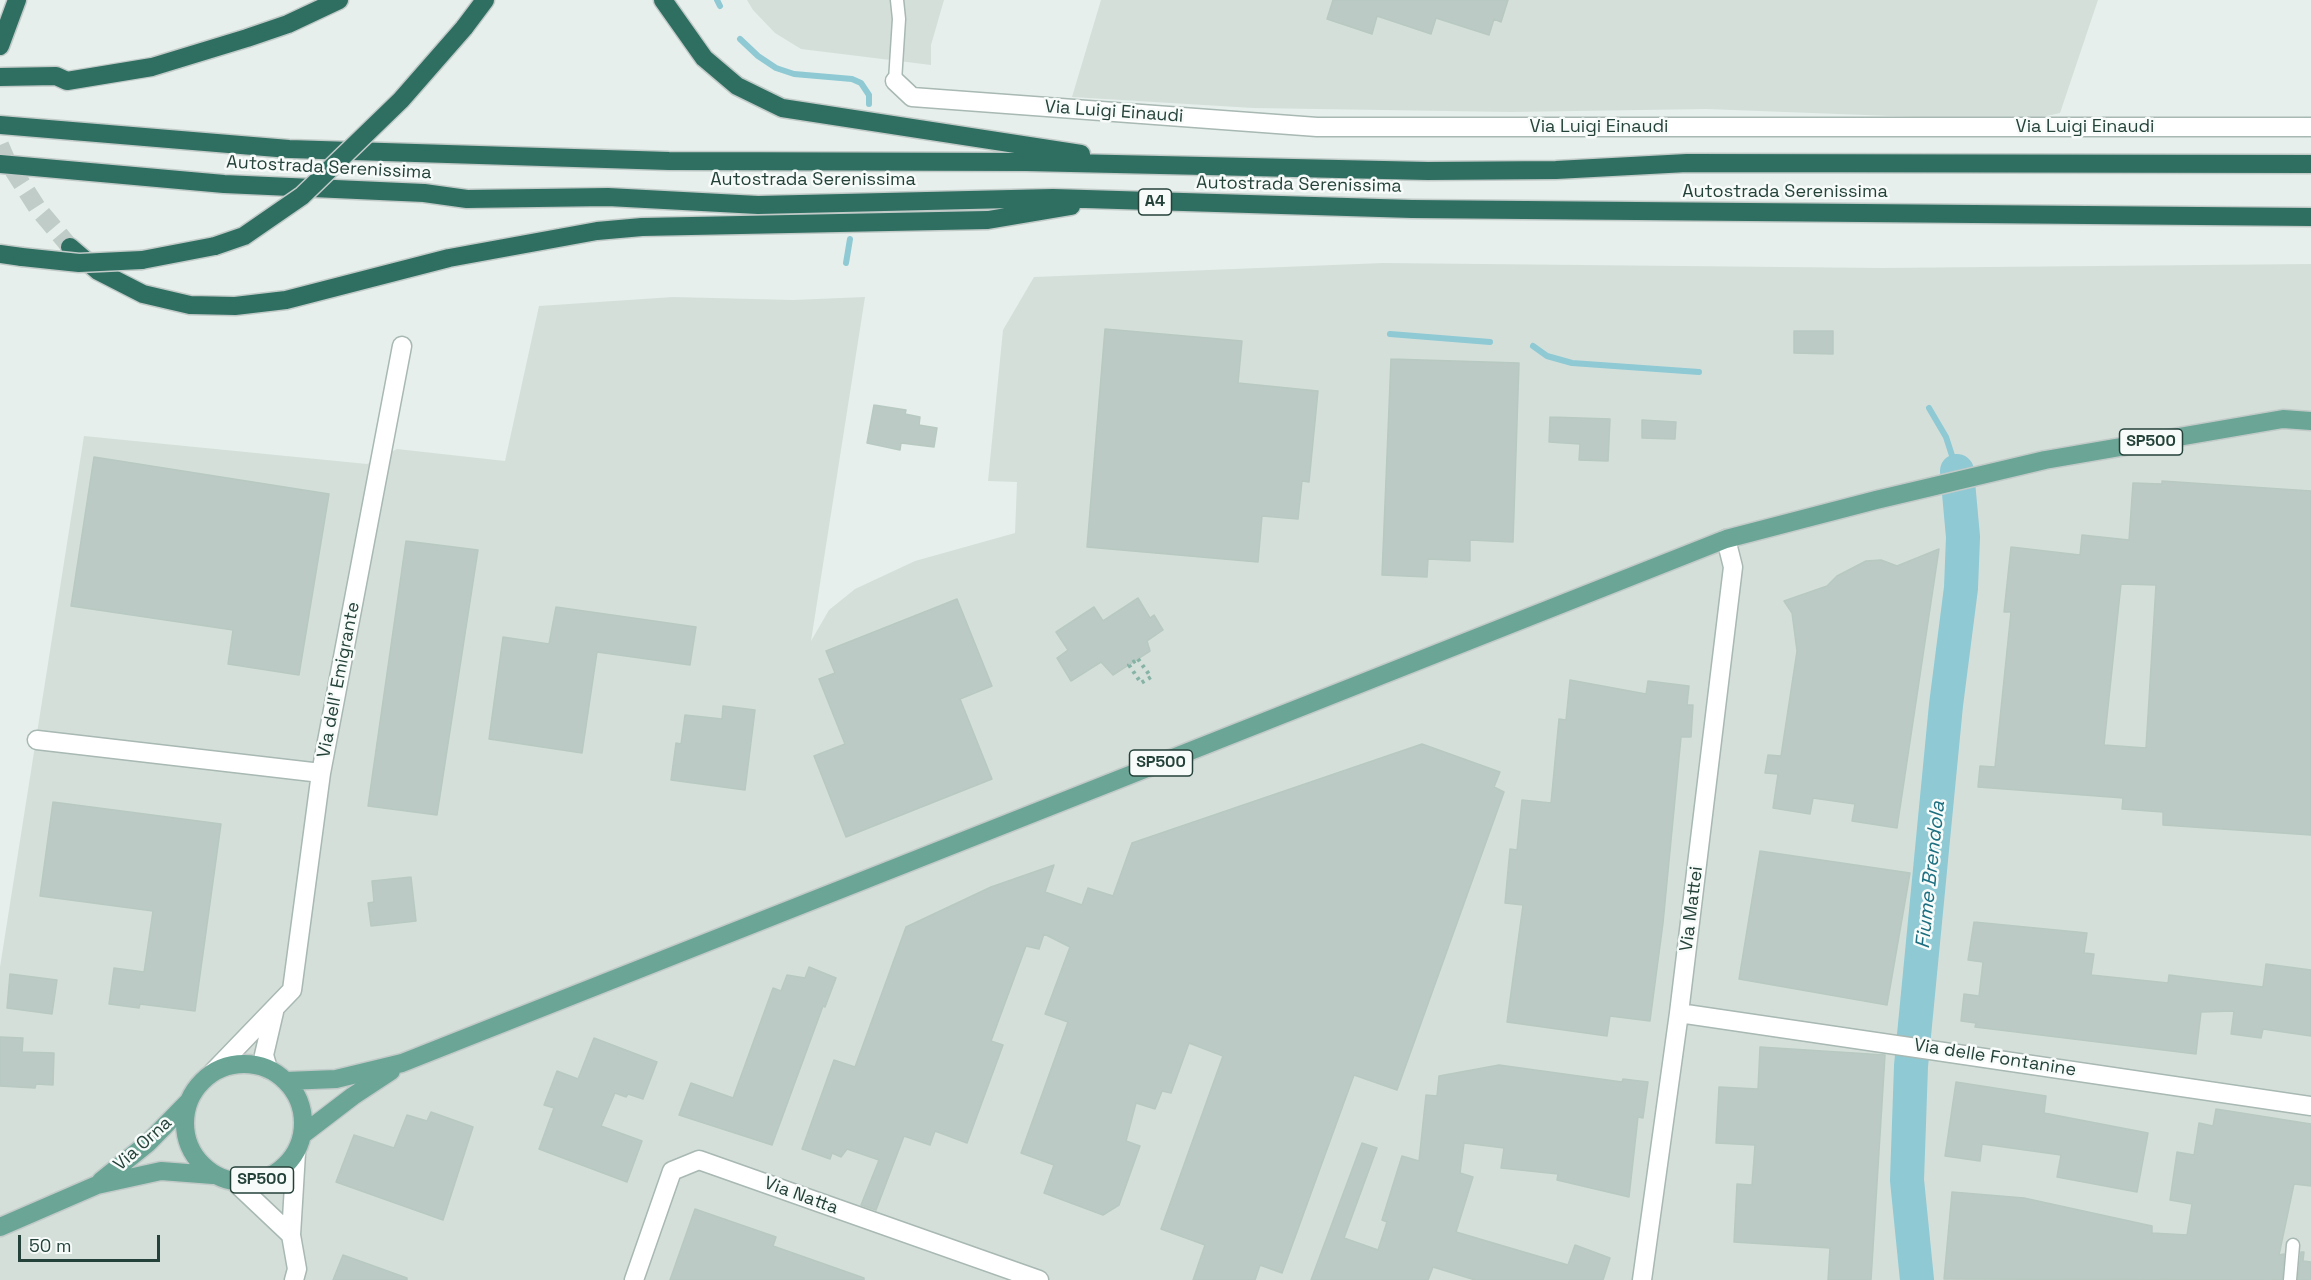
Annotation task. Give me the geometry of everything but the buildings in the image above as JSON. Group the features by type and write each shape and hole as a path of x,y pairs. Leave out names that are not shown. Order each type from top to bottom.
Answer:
{"highway":[{"path":"0,46 17,0"},
{"path":"0,77 56,76 67,81 152,67 257,35 339,0"},
{"path":"0,254 79,263 142,260 215,246 244,236 302,196 401,100 464,28 485,0"},
{"path":"663,0 704,58 737,86 782,108 1047,148 1133,164"},
{"name":"Autostrada Serenissima","path":"0,125 234,146 336,152 669,161 1133,164 1428,171 1556,170 1708,163 2311,164"},
{"name":"Autostrada Serenissima","path":"0,164 224,184 424,194 467,199 608,197 758,205 1053,198 1723,213 2311,217"},
{"path":"70,247 98,271 143,294 190,304 235,306 286,300 449,258 597,231 653,227 988,220 1108,200"}],"main road":[{"name":"SP500","path":"286,1081 336,1078 402,1064 1726,539 2045,460 2283,419 2311,421"},
{"name":"SP500","path":"240,1064 268,1069 286,1081 301,1106 302,1135 296,1153 285,1167 270,1177 254,1182 236,1183 213,1174 197,1161 187,1143 184,1123 188,1102 198,1085 213,1072 240,1064"},
{"name":"SP500","path":"302,1135 353,1096 402,1064"},
{"name":"Via Orna","path":"97,1185 148,1143 188,1102"},
{"name":"Via Orna","path":"0,1227 97,1185 160,1171 213,1174"}],"street":[{"name":"Via Luigi Einaudi","path":"895,81 912,97 1317,127 2311,127"},
{"name":"Via dell' Emigrante","path":"213,1072 275,1011 292,990 321,774 402,346"},
{"name":"Via Mattei","path":"1642,1280 1679,1013 1733,567 1726,539"},
{"path":"37,740 321,774"},
{"name":"Via dell' Emigrante","path":"268,1069 264,1055 275,1011"},
{"name":"Via delle Fontanine","path":"1679,1013 1884,1041 2311,1107"},
{"path":"294,1280 297,1269 291,1235 296,1153"},
{"name":"Via Natta","path":"634,1280 672,1171 699,1160 1039,1280"},
{"path":"236,1183 291,1235"}],"lane":[{"path":"895,81 897,0"},
{"path":"2290,1280 2293,1245"}],"path":[{"path":"1138,659 1150,677 1140,683 1129,665 1138,659"}],"shaded area":[{"path":"747,0 944,0 931,45 931,65 801,49 775,33 753,10"},
{"path":"1101,0 2098,0 2060,113 2024,121 1706,109 1511,112 1253,108 1072,97"},
{"path":"1383,263 1882,268 2311,264 2311,1280 0,1280 0,967 84,436 367,464 397,449 505,461 539,306 673,297 793,300 865,297 811,641 829,610 855,589 915,561 1015,533 1017,482 988,481 1003,330 1034,277"}],"waterway":[{"path":"717,0 720,6"},
{"path":"740,39 758,56 776,68 794,74 852,79 861,83 869,95 869,104"},
{"path":"846,263 850,239"},
{"path":"1390,334 1490,342"},
{"path":"1533,346 1547,356 1572,363 1699,372"},
{"path":"1929,408 1946,437 1957,471"},
{"name":"Fiume Brendola","path":"1917,1280 1907,1180 1911,1066 1946,705 1961,588 1963,537 1957,471"}],"tunnel":[{"path":"0,145 6,159 38,209 70,247"}]}
